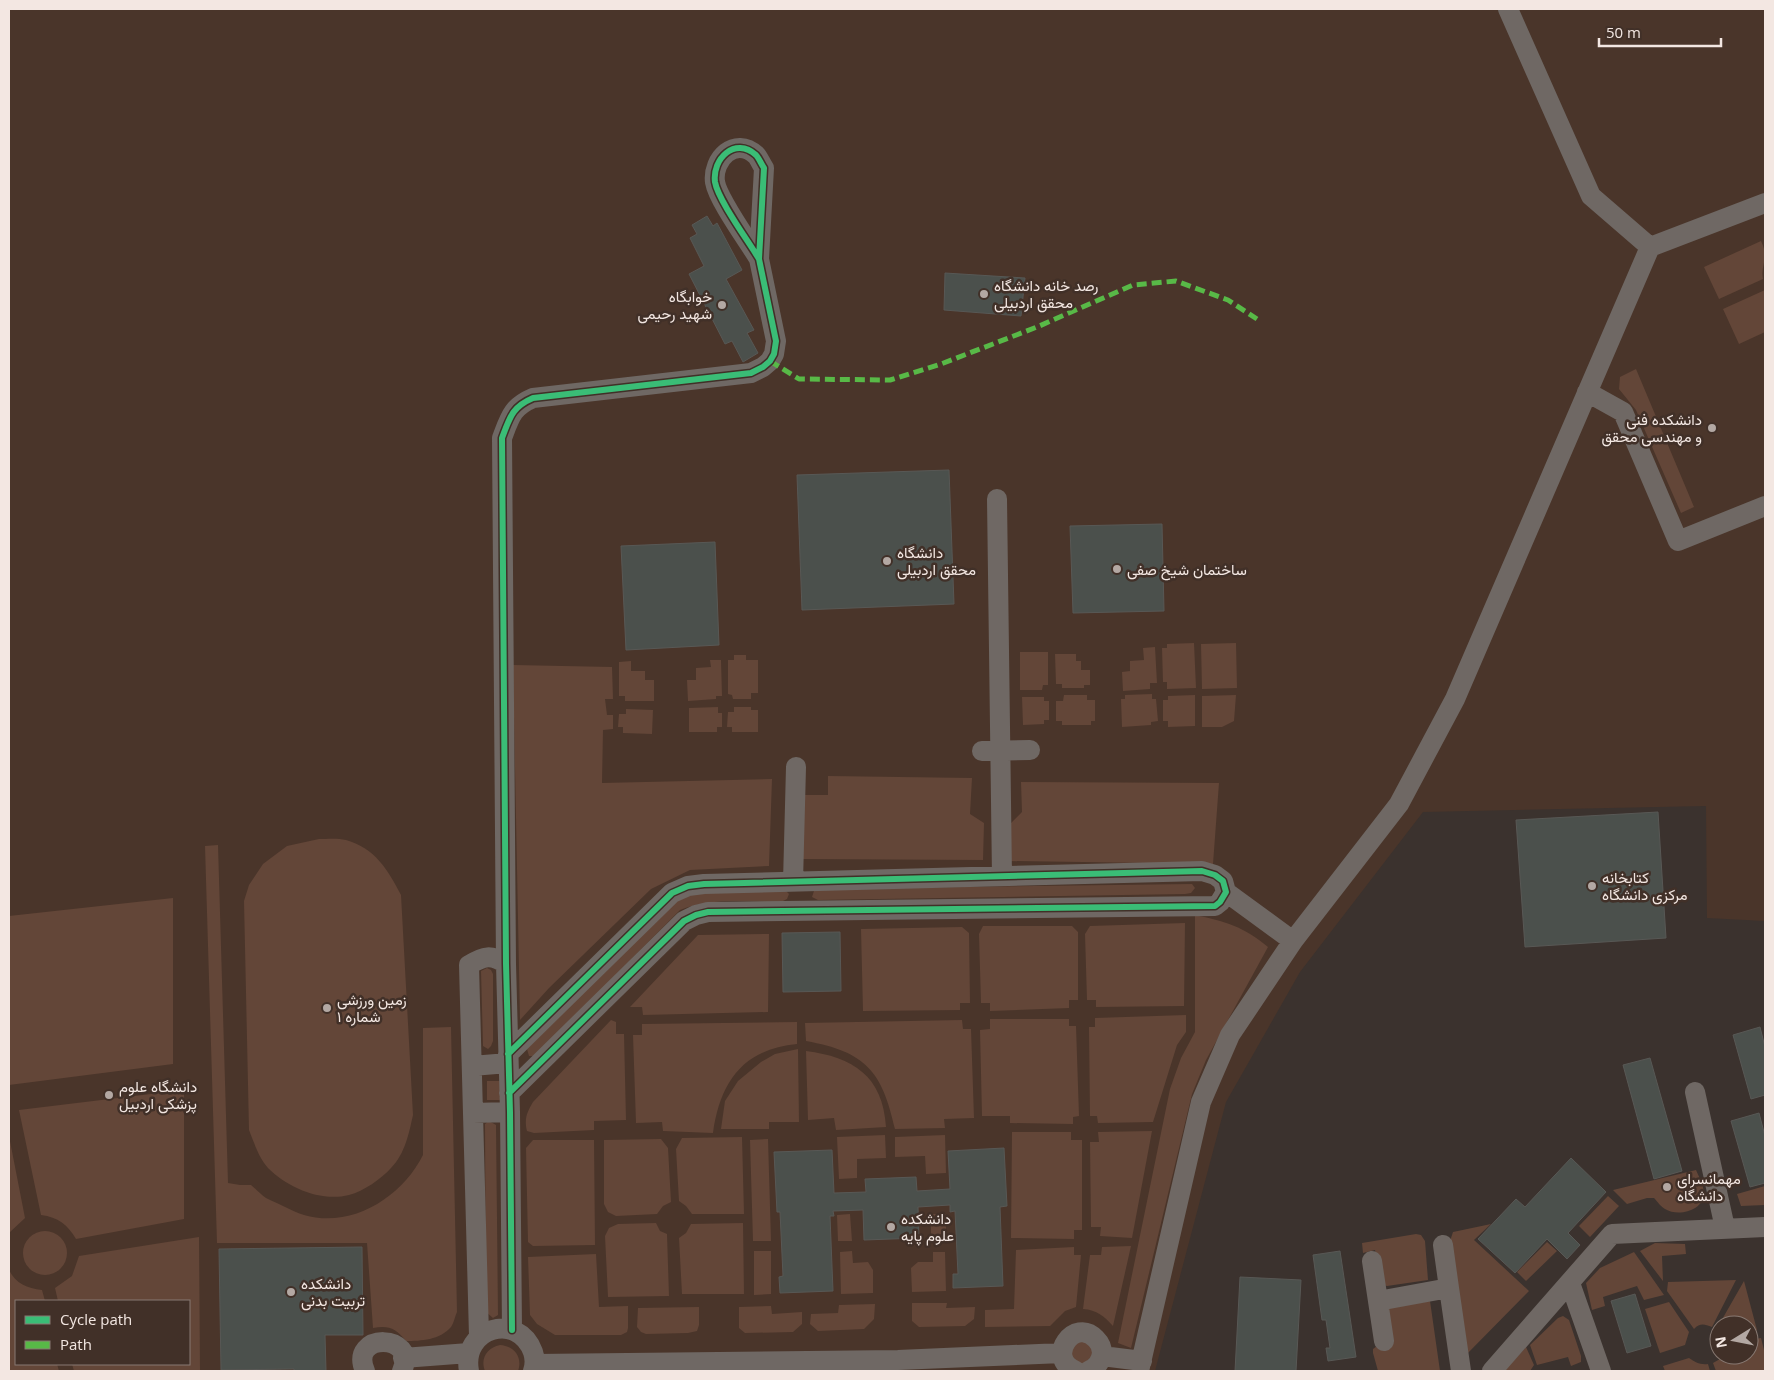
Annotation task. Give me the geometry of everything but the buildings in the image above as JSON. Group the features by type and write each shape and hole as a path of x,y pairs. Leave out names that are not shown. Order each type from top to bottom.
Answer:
{"street":[{"path":"1508,9 1591,196 1650,247"},
{"path":"512,1330 510,1102 506,964 502,438 511,413 521,403 534,398 751,373 763,367 774,354 776,341 759,259 764,168 757,155 746,149 735,149 723,154 715,169 715,184 721,198 759,259"},
{"path":"1102,1356 1141,1366 1201,1102 1230,1035 1292,941 1399,804 1455,700 1650,247 1765,203"},
{"path":"1587,392 1623,412 1678,541 1765,506"},
{"path":"997,499 991,751 1002,876"},
{"path":"991,751 1030,750"},
{"path":"793,882 796,767"},
{"path":"472,1066 508,1058 672,893 688,886 704,884 1202,872 1215,874 1223,881 1226,892 1292,941"},
{"path":"473,1113 510,1102 684,921 696,915 708,912 1215,906 1226,892"},
{"path":"479,1336 469,965 481,958 496,957 506,964"},
{"path":"1695,1092 1725,1228"},
{"path":"1492,1371 1612,1234 1765,1227"},
{"path":"1444,1245 1461,1371"},
{"path":"1372,1262 1384,1341"},
{"path":"1570,1283 1601,1371"},
{"path":"1378,1301 1449,1288"},
{"path":"365,1371 362,1360 364,1353 368,1348 380,1341 394,1344 399,1348 403,1366 468,1364 473,1344 479,1336 489,1330 501,1328 512,1330 522,1336 530,1345 534,1356 534,1368 898,1365 1062,1353"},
{"path":"1076,1371 1067,1365 1062,1353 1066,1341 1071,1336 1084,1332 1096,1338 1102,1349 1102,1356 1096,1367 1088,1371"}],"shaded area":[{"name":"دانشگاه محقق اردبیلی","path":"9,9 1765,9 1765,921 1707,918 1706,806 1423,812 1300,972 1226,1102 1155,1371 9,1371","holes":["945,273 1025,278 1021,316 944,310"]},
{"path":"1761,241 1765,253 1763,279 1719,299 1704,267"},
{"path":"1765,290 1765,332 1739,344 1723,309"},
{"path":"1636,369 1694,507 1681,513 1636,410 1619,389 1620,377"},
{"path":"1194,643 1196,688 1167,689 1167,682 1163,682 1162,648 1167,648 1167,644"},
{"path":"1236,643 1237,688 1202,689 1201,644"},
{"path":"1155,647 1157,683 1150,683 1150,689 1123,691 1122,672 1130,671 1130,661 1144,660 1143,648"},
{"path":"1020,652 1048,652 1048,685 1043,685 1042,690 1020,690"},
{"path":"1055,654 1076,654 1076,661 1081,661 1081,670 1090,670 1090,685 1084,685 1084,688 1062,688 1062,684 1056,684"},
{"path":"734,655 746,655 746,660 758,660 758,693 751,693 751,699 733,699 732,695 728,694 728,660 734,660"},
{"path":"710,660 721,660 722,696 716,696 716,699 688,701 687,680 696,680 696,668 711,667"},
{"path":"631,661 631,671 645,671 645,680 654,680 654,701 625,701 625,696 619,696 619,662"},
{"path":"513,665 612,667 613,699 605,699 607,715 613,715 613,729 603,730 602,783 772,779 769,866 690,870 651,889 549,988 520,1020"},
{"path":"1152,694 1152,699 1156,699 1158,721 1151,722 1151,725 1122,727 1121,699 1125,699 1125,695"},
{"path":"1064,695 1087,695 1087,700 1095,700 1095,721 1091,721 1091,725 1062,725 1062,721 1056,721 1056,701 1063,701"},
{"path":"1195,695 1195,726 1168,727 1168,721 1163,721 1163,700 1168,700 1168,696"},
{"path":"1236,695 1234,721 1222,727 1202,727 1202,696"},
{"path":"1022,697 1044,697 1044,701 1049,701 1049,720 1044,720 1044,724 1023,725"},
{"path":"718,707 718,713 722,713 722,727 717,727 717,732 689,732 689,708"},
{"path":"734,707 751,707 751,710 758,710 758,732 732,732 732,727 727,727 728,712 734,712"},
{"path":"626,709 653,710 652,734 623,733 623,727 618,727 619,714 626,714"},
{"path":"828,776 972,778 970,814 984,823 983,860 801,859 802,795 828,795"},
{"path":"1021,782 1219,783 1213,864 1009,861 1009,825 1022,812"},
{"name":"زمین ورزشی شماره ۱","path":"319,839 346,840 365,848 380,861 401,895 413,1115 403,1150 391,1168 366,1188 338,1197 316,1195 285,1182 268,1168 262,1160 249,1130 244,901 249,885 263,864 287,846"},
{"path":"218,845 228,1183 251,1185 270,1200 301,1214 322,1218 340,1217 357,1213 374,1206 389,1196 414,1170 423,1155 423,1028 451,1027 457,1312 451,1327 441,1335 424,1340 406,1341 391,1328 373,1328 367,1243 217,1243 205,846"},
{"path":"1192,884 1195,888 1191,893 1185,894 818,900 812,897 814,891 820,889"},
{"path":"785,890 789,894 787,899 781,902 704,903 680,910 535,1056 529,1056 527,1049 671,903 700,891"},
{"path":"173,898 173,1064 9,1085 9,916"},
{"path":"1195,915 1234,926 1251,934 1268,947 1206,1060 1192,1094 1131,1348 1118,1343 1170,1089 1181,1058 1195,1032"},
{"path":"1185,923 1184,1006 1096,1007 1096,1000 1087,1000 1085,934 1090,926"},
{"path":"983,926 1072,926 1078,932 1078,1000 1069,1000 1069,1008 990,1011 990,1003 981,1003 979,934"},
{"path":"962,927 969,933 970,1003 960,1003 960,1010 863,1011 861,929"},
{"path":"769,934 768,1012 643,1015 642,1007 630,1007 698,935"},
{"path":"487,968 493,974 493,1041 488,1049 483,1046 481,971"},
{"path":"1186,1015 1186,1032 1177,1045 1153,1122 1098,1123 1097,1116 1090,1116 1089,1027 1095,1027 1095,1018"},
{"path":"990,1019 1069,1019 1069,1026 1076,1026 1079,1116 1073,1117 1073,1124 1010,1123 1010,1116 982,1116 980,1030 990,1029"},
{"path":"611,1020 616,1022 616,1034 624,1034 626,1120 594,1121 594,1130 534,1133 527,1131 527,1116 533,1102"},
{"path":"962,1020 963,1029 971,1029 974,1118 944,1119 945,1128 895,1129 884,1092 868,1067 857,1058 843,1051 806,1041 805,1023"},
{"path":"797,1022 797,1044 778,1047 762,1053 737,1071 721,1098 713,1133 663,1131 662,1122 636,1123 633,1035 642,1035 642,1024"},
{"path":"798,1049 799,1122 769,1122 769,1129 721,1129 725,1101 738,1081 761,1062 775,1054"},
{"path":"806,1051 838,1058 862,1072 872,1082 879,1094 884,1109 886,1127 836,1130 834,1118 808,1120"},
{"path":"487,1081 504,1081 504,1100 487,1100"},
{"path":"184,1090 184,1219 76,1239 62,1222 41,1215 19,1110"},
{"path":"489,1121 496,1125 498,1315 493,1318 486,1312 485,1124"},
{"path":"1152,1131 1132,1238 1100,1236 1101,1227 1091,1227 1090,1142 1099,1142 1098,1132"},
{"path":"1012,1132 1071,1132 1071,1140 1082,1140 1082,1230 1074,1230 1074,1239 1011,1238"},
{"path":"885,1135 886,1158 857,1159 857,1178 839,1179 837,1137"},
{"path":"945,1135 946,1173 926,1174 925,1156 895,1157 895,1137"},
{"path":"9,1136 25,1218 9,1233"},
{"path":"742,1137 744,1214 692,1214 679,1201 676,1149 682,1138"},
{"path":"661,1139 668,1148 671,1202 663,1206 657,1214 616,1216 608,1212 604,1204 604,1140"},
{"path":"768,1139 771,1241 753,1241 750,1140"},
{"path":"533,1140 594,1140 595,1245 533,1246 528,1242 526,1148"},
{"path":"1696,1170 1702,1185 1703,1200 1689,1211 1670,1211 1654,1198 1647,1198 1627,1204 1613,1190"},
{"path":"1765,1186 1765,1205 1741,1206 1737,1194"},
{"path":"1608,1196 1619,1206 1590,1237 1579,1226"},
{"path":"850,1214 852,1241 838,1241 837,1215"},
{"path":"931,1214 946,1214 946,1243 931,1243"},
{"path":"656,1223 660,1231 667,1234 669,1296 608,1297 605,1236 609,1228 618,1224"},
{"path":"743,1223 744,1294 682,1294 679,1238 686,1233 691,1224"},
{"path":"1491,1224 1474,1240 1529,1291 1465,1356 1450,1241 1453,1232"},
{"path":"49,1231 61,1237 66,1244 66,1262 61,1269 54,1274 41,1275 33,1272 26,1265 23,1249 26,1241 33,1234"},
{"path":"1416,1234 1421,1235 1425,1241 1428,1280 1383,1285 1375,1250 1363,1253 1362,1243"},
{"path":"199,1237 200,1371 74,1371 72,1365 190,1365 190,1300 58,1300 55,1288 72,1276 79,1256"},
{"path":"1547,1242 1557,1251 1526,1281 1517,1272"},
{"path":"1655,1243 1685,1244 1686,1254 1662,1256 1663,1281 1640,1251"},
{"path":"1131,1246 1113,1326 1100,1314 1083,1309 1090,1255 1101,1255 1102,1247"},
{"path":"1074,1247 1074,1255 1081,1255 1076,1307 1065,1311 1050,1326 985,1327 985,1310 1014,1309 1016,1250"},
{"path":"754,1251 771,1251 771,1294 754,1295"},
{"path":"852,1251 853,1263 868,1262 873,1270 873,1293 841,1294 840,1252"},
{"path":"933,1252 945,1252 946,1291 912,1292 911,1268 918,1262 933,1262"},
{"path":"1634,1252 1664,1295 1644,1300 1637,1286 1603,1297 1605,1306 1592,1310 1586,1283 1600,1268"},
{"path":"596,1254 599,1307 628,1306 627,1332 621,1335 555,1335 537,1324 530,1315 528,1257"},
{"path":"9,1270 15,1279 23,1285 42,1290 45,1300 15,1300 15,1365 57,1365 59,1371 9,1371"},
{"path":"1736,1280 1718,1315 1709,1315 1709,1326 1702,1325 1694,1329 1667,1291 1668,1282"},
{"path":"1744,1281 1753,1315 1725,1315"},
{"path":"1430,1301 1440,1371 1378,1371 1373,1349 1377,1346 1383,1309"},
{"path":"1669,1302 1689,1332 1685,1345 1660,1353 1645,1309"},
{"path":"912,1303 947,1303 946,1308 975,1307 974,1319 965,1326 919,1327 912,1321"},
{"path":"875,1304 874,1319 864,1329 818,1331 810,1324 811,1314 838,1313 839,1305"},
{"path":"771,1306 772,1314 802,1312 802,1324 793,1332 745,1333 739,1328 739,1307"},
{"path":"699,1307 697,1331 646,1334 637,1327 638,1308"},
{"path":"1563,1316 1569,1320 1581,1356 1581,1362 1571,1366 1568,1357 1537,1365 1530,1345 1558,1318"},
{"path":"1759,1338 1761,1338 1765,1354 1765,1371 1716,1371 1714,1365 1759,1365"},
{"path":"1078,1341 1089,1343 1094,1354 1083,1365 1072,1361 1071,1346"},
{"path":"500,1345 516,1353 519,1361 518,1371 485,1371 483,1362 486,1354 495,1346"},
{"path":"1526,1347 1534,1365 1530,1371 1504,1371"},
{"path":"1689,1358 1698,1363 1708,1364 1710,1371 1665,1371 1663,1366"}],"marked path":[{"path":"770,361 799,379 890,380 941,364 1037,327 1133,285 1176,281 1228,300 1257,319"}],"cycle path":[{"path":"512,1330 510,1112 506,964 502,438 507,424 516,409 533,398 751,373 770,361 774,354 776,341 759,259 764,168 756,155 748,150 733,149 726,153 717,165 715,182 717,190 728,210 759,259"},
{"path":"508,1054 672,893 688,886 704,884 1202,871 1215,875 1223,881 1226,892 1215,906 708,912 696,915 684,921 509,1093"}],"place":[{"name":"رصد خانه دانشگاه محقق اردبیلی","path":"984,294"},
{"name":"خوابگاه شهید رحیمی","path":"722,305"},
{"name":"دانشکده فنی و مهندسی محقق","path":"1712,428"},
{"name":"دانشگاه محقق اردبیلی","path":"887,561"},
{"name":"ساختمان شیخ صفی","path":"1117,569"},
{"name":"کتابخانه مرکزی دانشگاه","path":"1592,886"},
{"name":"زمین ورزشی شماره ۱","path":"327,1008"},
{"name":"دانشگاه علوم پزشکی اردبیل","path":"109,1095"},
{"name":"مهمانسرای دانشگاه","path":"1667,1187"},
{"name":"دانشکده علوم پایه","path":"891,1227"},
{"name":"دانشکده تربیت بدنی","path":"291,1292"}]}
